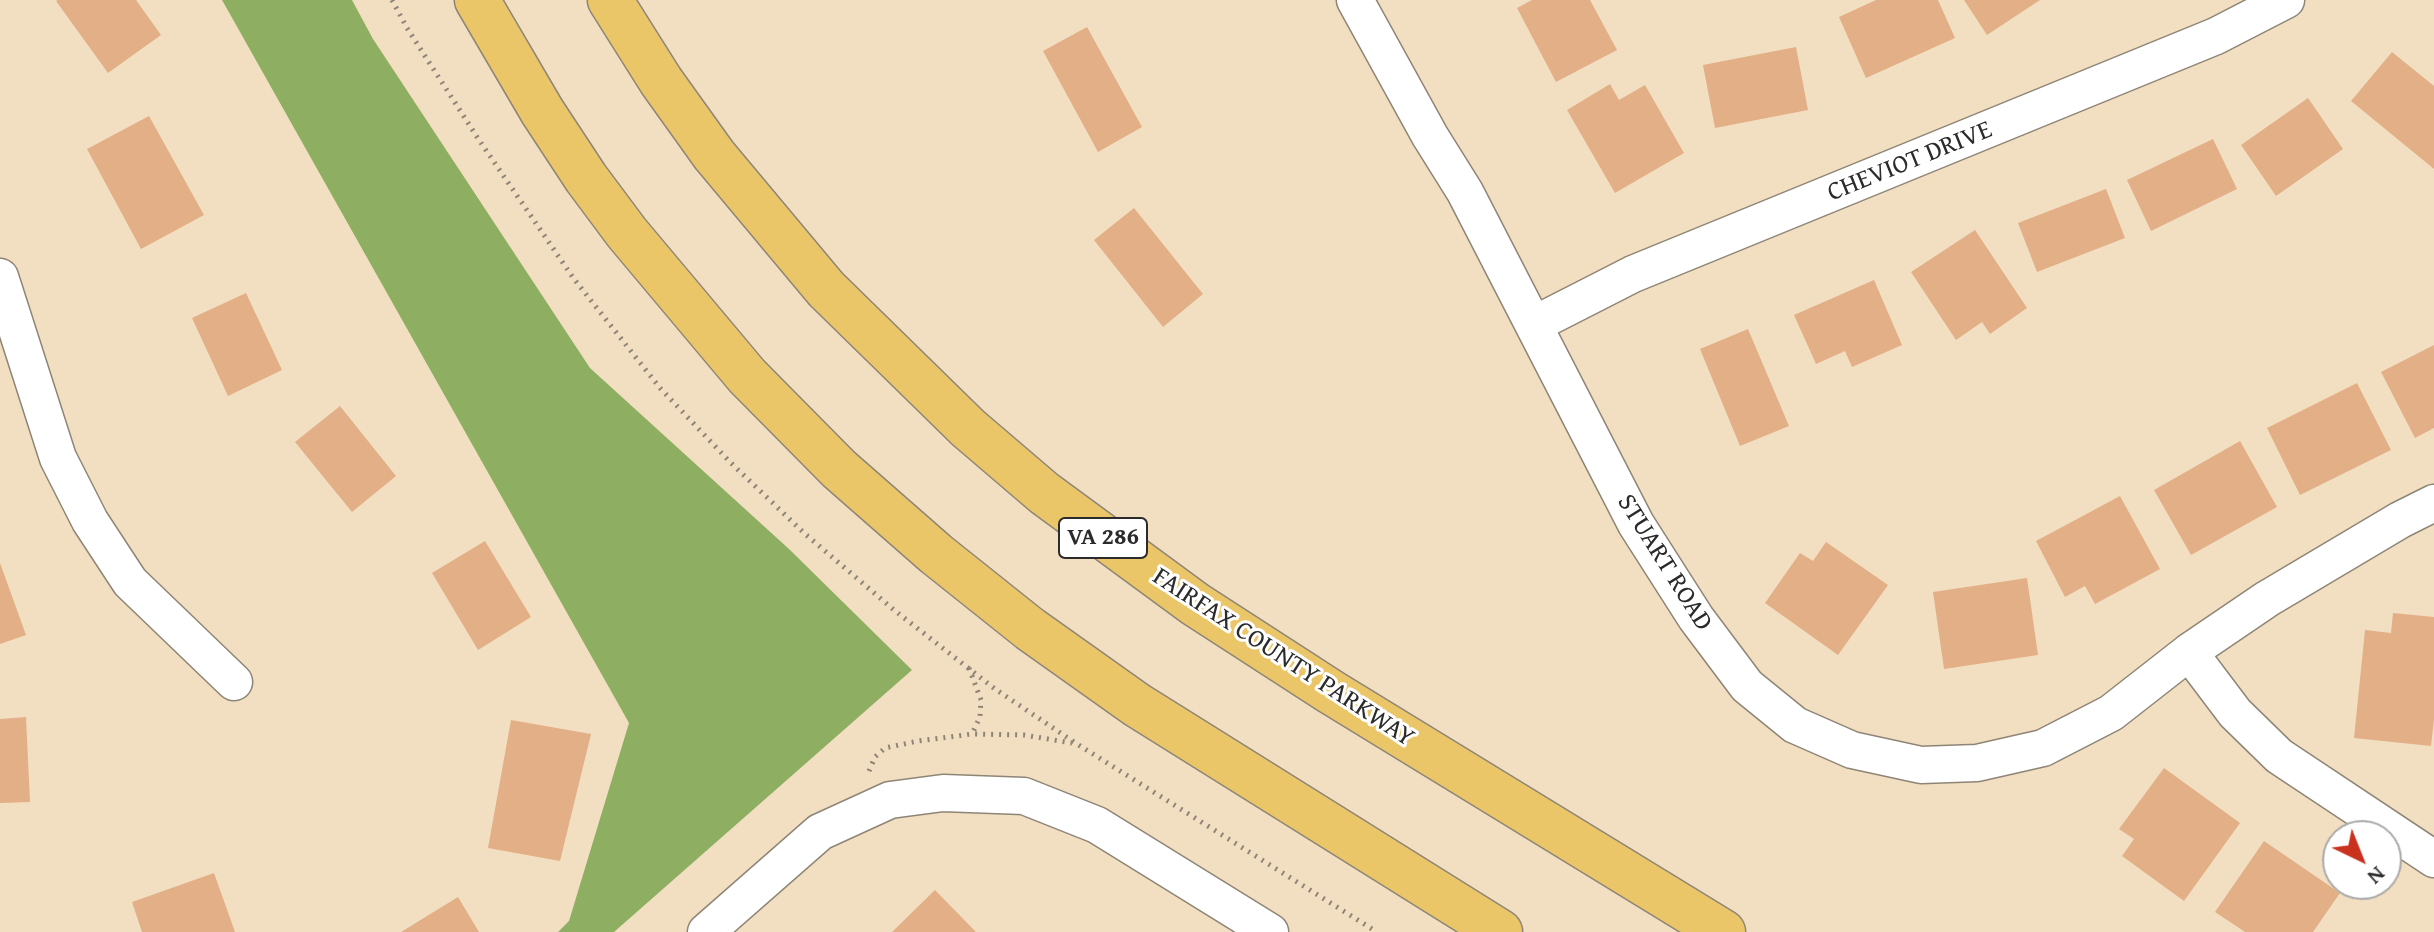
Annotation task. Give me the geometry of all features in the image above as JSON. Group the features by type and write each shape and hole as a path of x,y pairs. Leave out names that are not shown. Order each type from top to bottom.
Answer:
{"highway":[{"path":"477,0 542,111 627,233 747,376 839,469 936,554 1030,629 1125,697 1500,932"},
{"name":"FAIRFAX COUNTY PARKWAY","path":"610,0 661,81 714,155 826,289 968,428 1044,493 1184,596 1269,652 1723,932"}],"street":[{"name":"STUART ROAD","path":"1355,0 1430,136 1465,192 1636,524 1696,618 1747,686 1795,725 1852,750 1921,765 1977,763 2043,748 2111,713 2189,652 2267,599 2434,503"},
{"name":"CHEVIOT DRIVE","path":"1535,324 1633,274 2216,36 2286,0"},
{"path":"0,277 58,458 90,521 130,582 234,682"},
{"path":"2189,652 2235,713 2279,756 2434,859"},
{"path":"706,932 820,832 890,800 943,793 1024,796 1097,825 1270,932"}],"path":[{"path":"969,667 981,700 980,717 972,734"},
{"path":"870,810 868,776 875,757 885,748 972,734 1024,735 1077,744"}],"green space":[{"path":"222,0 352,0 373,39 590,368 789,549 912,670 614,932 558,932 569,921 629,723"}],"building":[{"path":"58,0 136,0 161,35 108,73"},
{"path":"1532,0 1590,0 1617,50 1556,82 1517,8"},
{"path":"1876,0 1938,0 1955,38 1866,78 1839,17"},
{"path":"1964,0 2040,0 1987,35"},
{"path":"1087,27 1142,127 1098,152 1043,51"},
{"path":"1796,47 1808,110 1715,128 1703,65"},
{"path":"2392,52 2434,86 2434,169 2351,101"},
{"path":"1610,84 1619,100 1645,85 1684,153 1615,193 1567,110"},
{"path":"2308,98 2343,149 2276,196 2241,145"},
{"path":"149,116 204,215 141,249 87,149"},
{"path":"2213,139 2237,189 2151,231 2127,180"},
{"path":"2106,189 2125,238 2037,272 2018,223"},
{"path":"1134,208 1203,294 1163,327 1094,240"},
{"path":"1975,230 2027,308 1990,334 1982,322 1956,340 1911,272"},
{"path":"1874,280 1902,345 1852,367 1845,351 1816,364 1794,315"},
{"path":"246,293 282,370 228,396 192,318"},
{"path":"1748,329 1789,426 1740,446 1700,349"},
{"path":"2434,345 2434,428 2415,438 2381,372"},
{"path":"2357,383 2391,450 2300,495 2267,428"},
{"path":"340,406 396,476 352,512 295,442"},
{"path":"2240,441 2277,507 2191,555 2154,490"},
{"path":"2120,496 2160,569 2095,604 2085,586 2065,597 2036,541"},
{"path":"485,541 531,617 478,650 432,573"},
{"path":"1826,542 1888,585 1838,655 1765,603 1800,553 1813,561"},
{"path":"0,563 26,635 0,644"},
{"path":"2027,578 2038,655 1944,669 1933,592"},
{"path":"2393,613 2434,617 2431,746 2354,738 2365,630 2391,633"},
{"path":"26,717 30,802 0,803 0,719"},
{"path":"511,720 591,734 560,861 488,848"},
{"path":"2164,768 2240,823 2184,901 2122,856 2134,839 2119,829"},
{"path":"2264,841 2322,881 2322,900 2335,900 2313,932 2245,932 2215,912"},
{"path":"214,873 235,932 142,932 132,902"},
{"path":"935,890 976,932 892,932"},
{"path":"458,897 479,932 401,932"}]}
